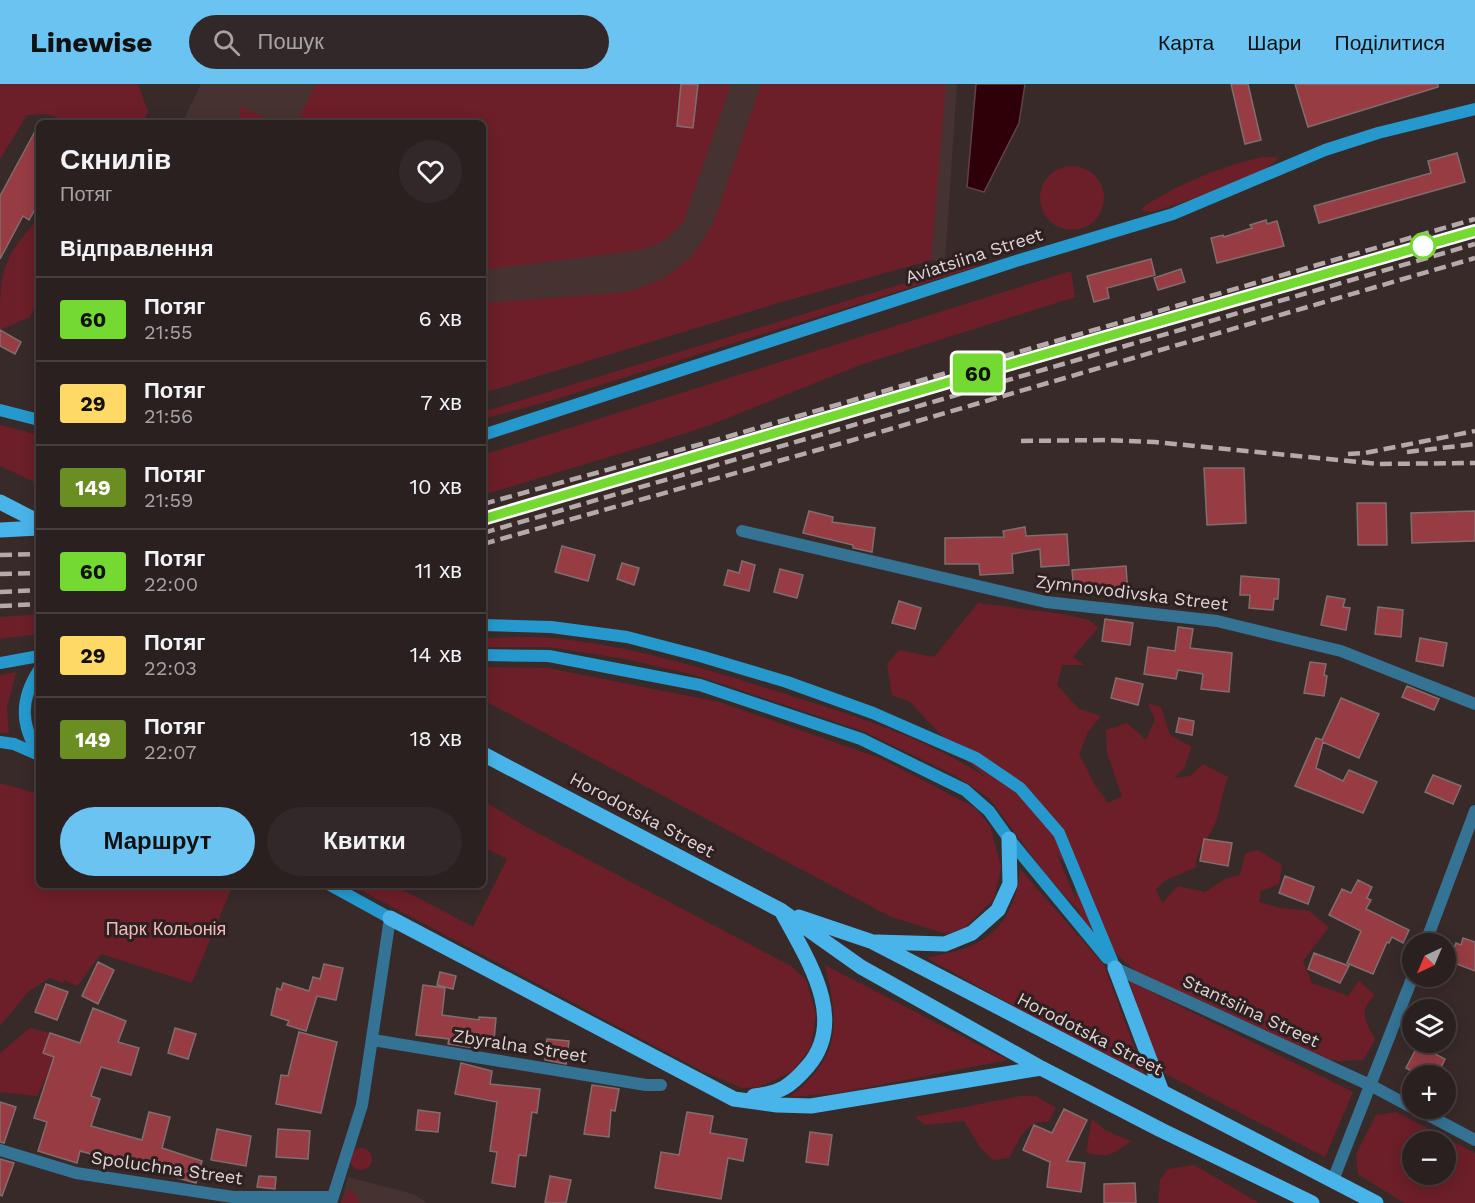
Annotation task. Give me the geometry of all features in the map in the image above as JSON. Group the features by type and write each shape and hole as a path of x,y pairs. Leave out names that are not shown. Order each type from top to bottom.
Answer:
{"main road":[{"path":"0,502 36,520"},
{"path":"0,530 36,528"},
{"name":"Horodotska Street","path":"486,756 782,911 861,967 1041,1068 1161,1130 1312,1203"},
{"path":"873,942 945,944 972,933 998,910 1010,884 1009,839"},
{"path":"734,1099 776,1093 796,1079 818,1054 825,1031 824,1009 816,975 782,911"},
{"name":"Horodotska Street","path":"782,911 873,942 1376,1203"},
{"path":"390,918 734,1099 777,1105 811,1106 1041,1068"},
{"path":"1115,968 1161,1092"}],"street":[{"name":"Aviatsiina Street","path":"486,434 1013,262 1173,213 1326,150 1378,133 1475,109"},
{"path":"0,410 36,419"},
{"name":"Zymnovodivska Street","path":"742,531 1046,603 1217,621 1341,651 1475,704"},
{"path":"486,626 551,627 627,637 700,656 787,682 873,713 976,758 1020,788 1059,833 1115,968"},
{"path":"486,655 549,656 700,685 861,739 965,790 989,811 1009,839 1115,968"},
{"path":"0,663 36,657"},
{"path":"36,674 29,685 24,703 24,722 36,749"},
{"path":"0,742 14,744 36,753"},
{"path":"1429,933 1475,811"},
{"path":"332,1200 362,1105 390,918 335,888"},
{"name":"Stantsiina Street","path":"1115,968 1402,1102"},
{"path":"1333,1180 1372,1086 1409,987"},
{"name":"Zbyralna Street","path":"373,1040 646,1085 661,1085"},
{"name":"Stantsiina Street","path":"1435,1119 1475,1140"},
{"name":"Spoluchna Street","path":"0,1150 75,1173 233,1197 332,1200"}],"shaded area":[{"path":"201,84 957,84 945,260 931,260 771,305 486,392 486,120 183,120"},
{"path":"976,84 1025,84 1019,123 984,192 967,187"},
{"path":"348,1177 413,1194 427,1203 341,1203"}],"green space":[{"path":"0,84 138,84 148,112 144,120 65,120 46,114 27,115 0,159"},
{"path":"316,84 731,84 683,223 665,240 642,250 486,270 486,120 298,120"},
{"path":"761,84 946,84 931,260 771,305 486,392 486,303 627,292 663,279 692,256 713,224"},
{"path":"240,106 271,120 239,120"},
{"path":"1263,157 1278,158 1256,174 1220,190 1152,212 1142,211 1142,208 1156,199 1185,184 1232,165"},
{"path":"1066,166 1078,166 1095,175 1102,186 1104,198 1102,210 1095,221 1078,230 1066,230 1054,225 1045,216 1040,204 1040,192 1045,180 1054,171"},
{"path":"36,221 36,303 30,317 0,330 2,280 5,268 16,245"},
{"path":"961,266 979,266 556,399 486,418 486,411"},
{"path":"1071,271 1075,297 860,365 710,425 486,494 486,454"},
{"path":"0,425 36,434 36,483 0,466"},
{"path":"978,603 1062,614 1089,620 1098,628 1073,657 1084,665 1062,665 1057,685 1079,709 1101,716 1088,732 1079,754 1095,785 1108,803 1122,796 1107,753 1106,730 1127,723 1146,740 1155,720 1148,703 1161,707 1170,735 1192,747 1184,768 1174,778 1190,776 1203,764 1228,777 1215,823 1199,852 1196,867 1164,881 1156,890 1162,903 1178,886 1205,892 1225,879 1240,875 1245,853 1258,850 1282,865 1279,884 1261,891 1259,902 1281,908 1309,911 1329,927 1303,961 1312,983 1348,996 1359,981 1375,995 1366,1007 1365,1016 1375,1040 1363,1060 1338,1061 1312,1056 1141,976 1081,922 1079,911 1046,875 990,799 956,776 863,731 699,676 625,659 550,647 486,647 486,638 543,637 584,642 680,662 876,724 923,743 988,779 956,751 910,702 892,695 887,664 899,650 934,657","holes":["1056,852 1073,875 1076,900"]},
{"path":"36,614 36,634 0,639 0,617"},
{"path":"486,667 548,668 719,702 880,758 974,807 990,826 1001,866 994,899 965,927 947,934 891,917 486,702"},
{"path":"16,672 7,708 9,733 0,733 0,675"},
{"path":"36,697 36,728 34,712"},
{"name":"Парк Кольонія","path":"0,783 36,793 36,888 232,888 192,983 101,954 77,986 64,980 63,983 50,978 29,991 0,1026"},
{"path":"486,803 530,829 791,966 806,980 816,1014 811,1047 792,1072 759,1087 742,1088 702,1071 357,888 400,888 473,927 507,859 486,848"},
{"path":"1020,869 1104,965 1146,1079 927,958 971,946 995,930 1013,901"},
{"path":"825,965 1008,1060 838,1093 789,1097 819,1068 832,1038 833,1006"},
{"path":"1129,981 1353,1092 1325,1157 1158,1070"},
{"path":"30,1028 66,1037 37,1096 0,1092 0,1053"},
{"path":"1020,1096 1036,1096 1056,1108 1048,1122 1034,1124 1024,1132 1009,1158 993,1160 980,1147 964,1121 925,1125 915,1117"},
{"path":"1396,1112 1402,1115 1402,1119 1409,1119 1433,1131 1402,1131 1402,1185 1456,1185 1456,1143 1475,1153 1475,1203 1404,1203 1358,1174 1356,1154 1376,1115"},
{"path":"1092,1119 1105,1130 1131,1141 1110,1154 1100,1155 1086,1152"},
{"path":"361,1148 369,1151 372,1159 369,1167 361,1170 353,1167 350,1159 353,1151"},
{"path":"1194,1165 1259,1203 1158,1203 1160,1180 1168,1169"},
{"path":"348,1190 356,1195 359,1203 341,1203"}],"building":[{"path":"681,84 698,84 693,128 677,126"},
{"path":"1231,84 1248,84 1261,140 1245,144"},
{"path":"1295,84 1438,84 1438,87 1308,127"},
{"path":"36,130 36,207 29,220 23,216 0,259 0,196"},
{"path":"1457,153 1465,182 1319,223 1314,206 1431,173 1428,161"},
{"path":"1266,220 1267,224 1277,221 1284,246 1217,263 1211,238 1223,235 1224,237 1252,228 1250,225"},
{"path":"1151,259 1155,275 1107,288 1109,298 1094,302 1087,276"},
{"path":"1181,269 1185,282 1158,290 1154,278"},
{"path":"0,330 21,342 15,354 0,346"},
{"path":"1204,468 1244,468 1246,523 1207,525"},
{"path":"1357,503 1386,503 1387,545 1358,545"},
{"path":"809,511 833,517 832,522 875,528 872,552 803,533"},
{"path":"1475,511 1475,541 1412,543 1411,513"},
{"path":"1025,527 1026,536 1067,534 1069,565 1041,567 1040,549 1012,554 1013,573 980,575 979,564 945,564 945,538 1004,537 1003,531"},
{"path":"562,546 595,555 588,581 555,572"},
{"path":"742,561 755,565 749,591 724,585 728,570 739,573"},
{"path":"622,563 639,568 634,585 617,579"},
{"path":"1126,566 1128,596 1112,597 1111,588 1074,591 1072,570"},
{"path":"780,569 803,575 797,598 774,592"},
{"path":"1241,576 1279,579 1278,599 1274,599 1273,610 1249,608 1250,595 1240,595"},
{"path":"1327,596 1345,599 1343,607 1350,608 1346,630 1321,625"},
{"path":"899,601 921,608 915,629 892,623"},
{"path":"1378,607 1403,610 1401,637 1375,634"},
{"path":"1105,619 1133,623 1130,645 1102,641"},
{"path":"1178,627 1193,629 1190,648 1232,653 1229,692 1201,689 1203,674 1178,670 1176,679 1144,674 1148,647 1175,651"},
{"path":"1420,638 1447,643 1443,666 1416,661"},
{"path":"1310,662 1326,664 1324,696 1304,693"},
{"path":"1116,678 1143,684 1138,705 1111,698"},
{"path":"1407,686 1439,699 1434,710 1402,697"},
{"path":"1341,698 1379,714 1359,758 1323,742 1316,768 1343,781 1349,770 1377,782 1363,813 1295,786 1316,738 1322,740"},
{"path":"1179,718 1194,721 1192,735 1176,732"},
{"path":"1433,775 1461,786 1453,804 1425,792"},
{"path":"1204,839 1232,843 1228,866 1200,861"},
{"path":"1285,876 1314,887 1308,904 1279,893"},
{"path":"1358,880 1372,887 1367,898 1371,900 1366,909 1409,930 1408,933 1402,933 1402,942 1392,937 1389,943 1387,942 1373,974 1347,963 1361,931 1329,915 1342,889 1351,893"},
{"path":"1463,938 1475,942 1475,971 1456,964 1456,943 1461,945"},
{"path":"1314,953 1349,966 1340,983 1308,969"},
{"path":"98,962 114,970 98,1004 82,996"},
{"path":"324,964 343,968 336,1000 317,996 306,1031 287,1025 289,1021 271,1015 277,988 281,990 283,983 309,991 313,977 320,979"},
{"path":"440,972 456,976 453,989 437,985"},
{"path":"46,984 68,992 57,1020 35,1012"},
{"path":"423,985 445,988 442,1015 479,1020 479,1017 496,1018 494,1040 475,1039 474,1048 448,1044 449,1039 416,1035"},
{"path":"93,1008 126,1021 118,1042 139,1048 131,1075 101,1067 91,1096 100,1099 91,1126 142,1140 149,1112 170,1117 162,1148 202,1161 196,1183 80,1151 77,1163 38,1151 47,1122 34,1118 54,1057 43,1053 50,1033 80,1043"},
{"path":"175,1028 196,1034 188,1059 168,1053"},
{"path":"299,1032 337,1042 321,1113 276,1104 281,1075 288,1076"},
{"path":"547,1039 569,1041 566,1064 545,1060"},
{"path":"1414,1053 1433,1053 1445,1059 1442,1065 1408,1065"},
{"path":"461,1063 492,1071 490,1084 540,1089 537,1113 532,1112 526,1156 519,1155 515,1187 492,1183 497,1152 490,1151 497,1102 455,1094"},
{"path":"592,1085 619,1089 615,1111 611,1110 609,1137 584,1134"},
{"path":"0,1102 16,1107 4,1143 0,1142"},
{"path":"1064,1109 1087,1120 1067,1161 1085,1163 1081,1192 1047,1187 1050,1162 1023,1150 1034,1125 1052,1133"},
{"path":"418,1110 440,1113 438,1132 416,1130"},
{"path":"687,1112 713,1116 710,1133 747,1139 743,1161 728,1158 721,1199 655,1188 661,1152 679,1155"},
{"path":"217,1129 251,1136 246,1166 211,1160"},
{"path":"278,1129 310,1131 308,1159 276,1157"},
{"path":"810,1132 832,1135 828,1165 806,1162"},
{"path":"0,1159 14,1163 2,1196 0,1195"},
{"path":"259,1176 276,1177 275,1189 257,1187"},
{"path":"550,1176 571,1180 566,1203 545,1203"},
{"path":"1135,1183 1136,1203 1104,1203 1104,1184"}],"railway":[{"path":"486,503 716,440 1475,219"},
{"path":"486,518 976,373 1475,231"},
{"path":"486,532 1475,244"},
{"path":"486,543 846,442 1475,258"},
{"path":"1348,454 1365,453 1475,431"},
{"path":"1021,441 1155,442 1379,464 1475,463"},
{"path":"1407,452 1475,444"},
{"path":"0,555 36,554"},
{"path":"0,574 36,573"},
{"path":"0,592 36,590"},
{"path":"0,606 36,604"}],"train":[{"name":"60","path":"486,518 1475,231"}]}
